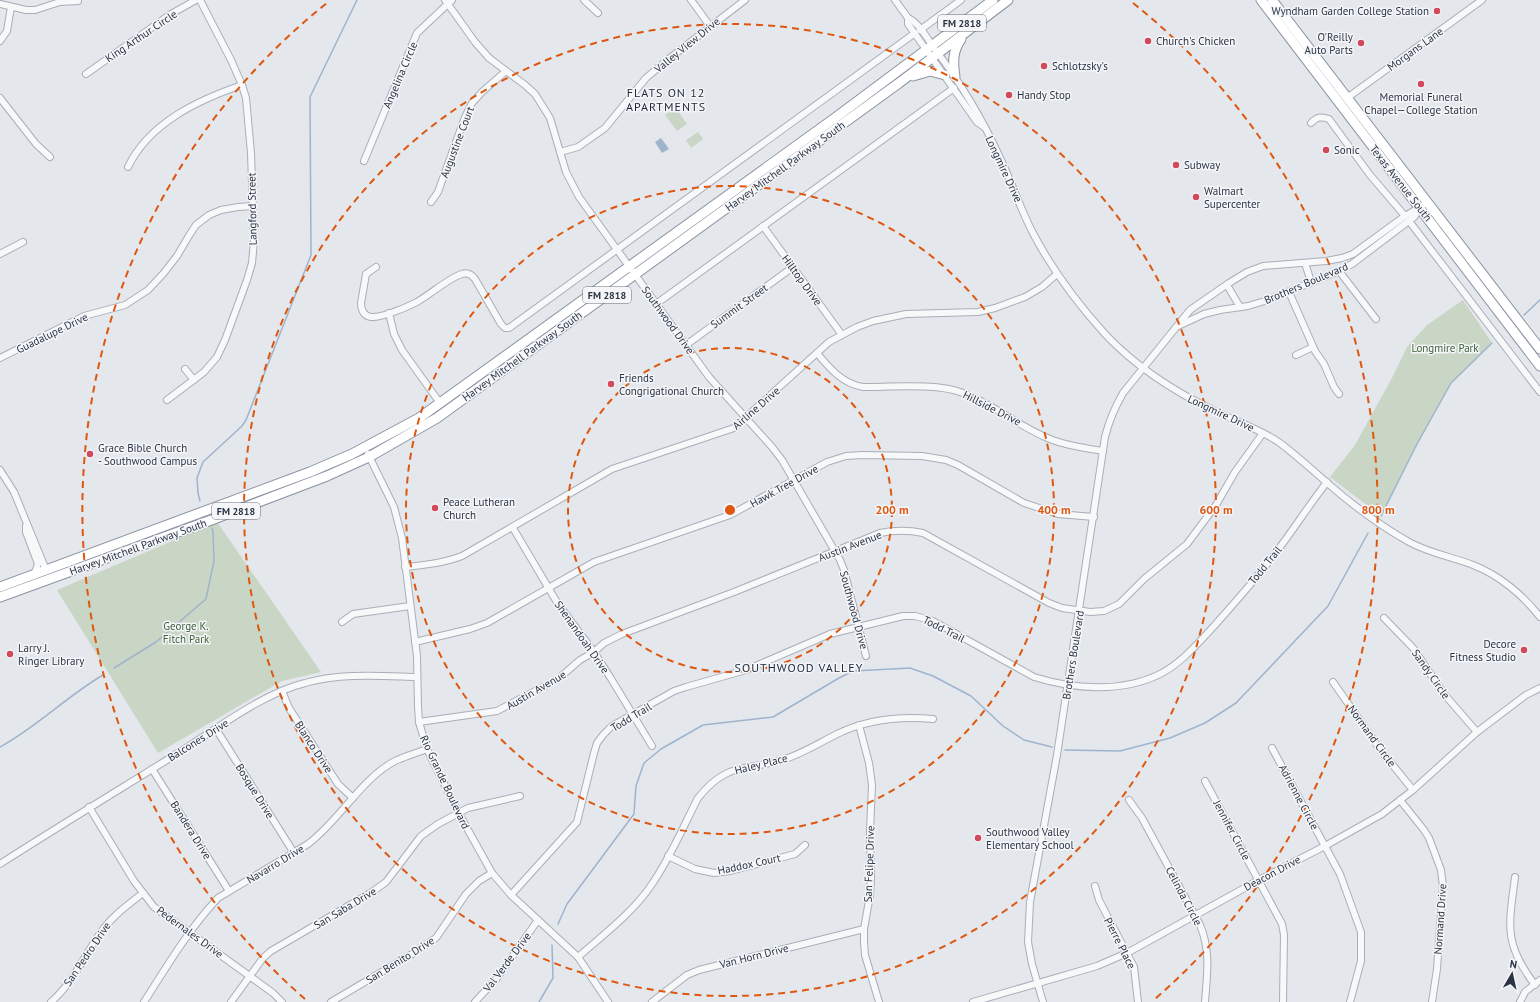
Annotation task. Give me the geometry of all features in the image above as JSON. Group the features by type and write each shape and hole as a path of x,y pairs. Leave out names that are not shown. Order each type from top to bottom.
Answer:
{"highway":[{"name":"Harvey Mitchell Parkway South","path":"0,587 36,578 249,506 326,476 369,457 437,418 633,271 932,51 993,0"},
{"name":"Harvey Mitchell Parkway South","path":"46,570 310,472 364,448 419,418 633,271 899,83 932,51 966,32 1008,0"},
{"name":"Texas Avenue South","path":"1261,0 1540,349"},
{"name":"Texas Avenue South","path":"1272,0 1347,98 1540,366"},
{"path":"955,78 953,59 955,49 966,32"},
{"path":"899,83 924,72 936,72 945,75"},
{"path":"36,578 46,570"},
{"name":"Harvey Mitchell Parkway South","path":"0,596 36,578"}],"street":[{"name":"King Arthur Circle","path":"86,74 171,14 196,0"},
{"name":"Langford Street","path":"167,400 204,372 217,357 226,340 247,280 252,263 254,241 248,113 242,85 231,60 200,0"},
{"path":"584,0 598,13"},
{"path":"691,0 710,26"},
{"name":"Valley View Drive","path":"560,152 578,146 605,128 646,78 710,26 745,0"},
{"name":"Longmire Drive","path":"895,0 908,18 913,20 918,31 932,51 955,78 972,104 1003,163 1032,232 1057,274 1082,308 1107,335 1144,368 1183,395 1279,442 1376,522 1411,543 1484,570 1504,582 1523,598 1540,617"},
{"path":"376,267 366,274 361,308 364,313 372,317 389,313 415,303 459,275 468,273 475,279 501,324 505,328 514,326 961,0"},
{"name":"Morgans Lane","path":"1347,98 1482,0"},
{"path":"0,4 34,10 60,2 78,1"},
{"name":"Southwood Drive","path":"448,2 475,42 489,58 535,94 554,130 566,172 579,197 712,380 782,460 835,551 844,570 866,656"},
{"name":"Angelina Circle","path":"364,161 417,34 448,2"},
{"path":"0,41 6,31 11,7"},
{"name":"Longmire Drive","path":"932,51 945,75 977,122 984,127"},
{"name":"Augustine Court","path":"431,202 438,192 465,117 472,103 506,71"},
{"path":"128,167 133,157 149,138 184,110 204,99 242,85"},
{"path":"656,304 954,88"},
{"path":"0,98 36,144 50,157"},
{"name":"Texas Avenue South","path":"1311,123 1317,117 1329,119 1370,175 1407,218 1540,392"},
{"name":"Brothers Boulevard","path":"1043,1002 1032,964 1028,942 1030,909 1080,611 1103,451 1108,423 1116,405 1176,326 1190,310 1226,285 1248,272 1270,265 1305,263 1342,258 1353,254 1407,218 1414,217 1424,205"},
{"name":"Guadalupe Drive","path":"0,358 84,316 125,305 148,290 163,274 177,256 196,225 209,215 221,210 253,206"},
{"name":"Brothers Boulevard","path":"1176,326 1209,313 1268,300 1339,271 1352,264 1407,218"},
{"name":"Hilltop Drive","path":"763,226 842,335"},
{"path":"0,254 23,242"},
{"path":"1305,263 1311,282"},
{"name":"Summit Street","path":"686,345 793,267"},
{"path":"1339,271 1376,319"},
{"name":"Airline Drive","path":"405,567 450,561 462,556 513,528 612,469 734,428 829,342 868,323 893,316 921,313 978,312 995,308 1025,297 1042,287 1057,274"},
{"path":"1226,285 1240,307"},
{"path":"1288,292 1313,347 1324,364 1334,388 1339,394"},
{"path":"389,313 394,334 402,350 440,403"},
{"path":"1296,355 1313,347"},
{"name":"Hillside Drive","path":"817,353 823,361 842,379 851,384 863,387 933,388 957,391 975,397 1048,439 1065,445 1103,451"},
{"path":"185,369 194,380"},
{"name":"Austin Avenue","path":"419,722 497,711 507,707 558,679 580,660 594,652 604,643 622,634 734,592 880,533 902,530 923,533 1049,603 1062,608 1080,611 1104,611 1119,604 1144,579 1187,544 1216,505 1235,472 1263,433"},
{"name":"Rio Grande Boulevard","path":"364,448 394,507 402,538 415,642 419,722 427,749 458,812 492,873 511,895 578,957 608,1002"},
{"name":"Hawk Tree Drive","path":"415,642 470,629 486,623 594,562 730,515 827,462 846,456 934,457 958,465 1030,506 1058,514 1094,517"},
{"path":"0,470 11,486 26,526 30,531 46,570"},
{"name":"Todd Trail","path":"511,895 577,822 597,743 603,734 612,726 674,691 686,686 746,670 830,634 903,616 924,617 933,621 1034,677 1052,683 1112,687 1135,683 1159,675 1171,668 1194,648 1240,597 1277,552 1309,504 1327,482"},
{"path":"26,526 26,532 38,564 36,578"},
{"name":"Shenandoah Drive","path":"513,528 558,604 594,652 652,746"},
{"path":"342,622 353,614 410,606"},
{"name":"Sandy Circle","path":"1384,618 1413,648 1444,694 1477,732"},
{"name":"Balcones Drive","path":"0,864 89,807 268,697 304,683 331,678 366,676 417,677"},
{"name":"Normand Circle","path":"1333,682 1382,752 1413,790"},
{"name":"Deacon Drive","path":"973,1002 1097,966 1127,953 1259,880 1325,846 1382,814 1413,790 1477,732 1526,695 1540,688"},
{"name":"Blanco Drive","path":"282,691 289,708 338,784 353,798"},
{"name":"Haley Place","path":"578,957 637,904 651,886 698,798 708,786 720,776 733,770 782,760 800,753 837,734 872,721 899,717 933,719"},
{"name":"San Felipe Drive","path":"859,725 870,763 872,785 870,830 871,879 870,895 864,929 866,955 879,1002"},
{"name":"Bosque Drive","path":"216,729 294,853"},
{"name":"Adrienne Circle","path":"1272,748 1346,887 1361,932 1361,960 1350,1002"},
{"name":"Navarro Drive","path":"144,1002 177,950 206,910 218,898 294,853 321,835 372,777 395,760 427,749"},
{"name":"Bandera Drive","path":"152,769 229,891"},
{"name":"Jennifer Circle","path":"1205,781 1282,924 1284,935 1283,1002"},
{"name":"San Saba Drive","path":"231,1002 263,958 271,951 372,892 386,882 421,836 458,812 480,805 520,796"},
{"name":"Celinda Circle","path":"1129,800 1142,818 1206,938 1208,951 1205,1002"},
{"name":"Normand Drive","path":"1400,800 1424,830 1442,874 1443,886 1437,969 1432,1002"},
{"name":"Pedernales Drive","path":"89,807 134,881 154,907 273,993 282,1002"},
{"name":"Haddox Court","path":"668,856 695,869 714,872 730,871 795,854 805,845"},
{"name":"San Benito Drive","path":"331,1002 436,938 466,894 479,881 492,873"},
{"path":"1515,877 1509,921 1511,940 1515,954 1524,971 1537,982 1525,992 1520,1002"},
{"name":"Pierre Place","path":"1095,886 1099,900 1134,967 1138,1002"},
{"name":"San Pedro Drive","path":"51,1002 70,983 101,932 111,919 143,893"},
{"name":"Val Verde Drive","path":"475,1002 497,978 538,920"},
{"name":"Van Horn Drive","path":"652,1002 687,975 698,970 864,929"}],"green space":[{"path":"676,108 687,124 677,131 665,115"},
{"path":"698,132 703,139 691,148 686,140"},
{"name":"Longmire Park","path":"1463,300 1492,343 1451,383 1417,444 1381,516 1330,477 1355,445 1392,378 1407,347 1427,325"},
{"name":"George K. Fitch Park","path":"217,522 321,672 282,681 158,753 57,590"}],"water":[{"path":"661,138 669,149 662,153 655,142"}],"waterway":[{"path":"200,501 197,478 203,462 242,426 246,420 311,255 310,97 357,0"},
{"path":"1524,315 1540,300"},
{"path":"1381,516 1417,444 1451,383 1492,343"},
{"path":"114,668 156,642 206,599 214,561 212,528"},
{"path":"1065,750 1120,751 1170,738 1205,723 1236,703 1328,606 1368,533"},
{"path":"558,924 567,904 634,814 636,786 644,763 661,749 703,725 773,717 853,671 910,668 933,676 971,696 1003,726 1024,740 1052,747"},
{"path":"0,747 27,730 77,692 103,675"},
{"path":"539,1002 553,978 552,945"}],"place":[{"name":"Wyndham Garden College Station","path":"1437,11"},
{"name":"Church's Chicken","path":"1148,41"},
{"name":"O'Reilly Auto Parts","path":"1361,43"},
{"name":"Schlotzsky's","path":"1044,66"},
{"name":"Memorial Funeral Chapel—College Station","path":"1421,84"},
{"name":"Handy Stop","path":"1009,95"},
{"name":"Sonic","path":"1326,150"},
{"name":"Subway","path":"1176,165"},
{"name":"Walmart Supercenter","path":"1196,197"},
{"name":"Friends Congrigational Church","path":"611,384"},
{"name":"Grace Bible Church - Southwood Campus","path":"90,454"},
{"name":"Peace Lutheran Church","path":"435,508"},
{"name":"Decore Fitness Studio","path":"1524,650"},
{"name":"Larry J. Ringer Library","path":"10,654"},
{"name":"Southwood Valley Elementary School","path":"978,838"}],"district":[{"name":"FLATS ON 12 APARTMENTS","path":"666,99"},
{"name":"SOUTHWOOD VALLEY","path":"799,667"}]}
